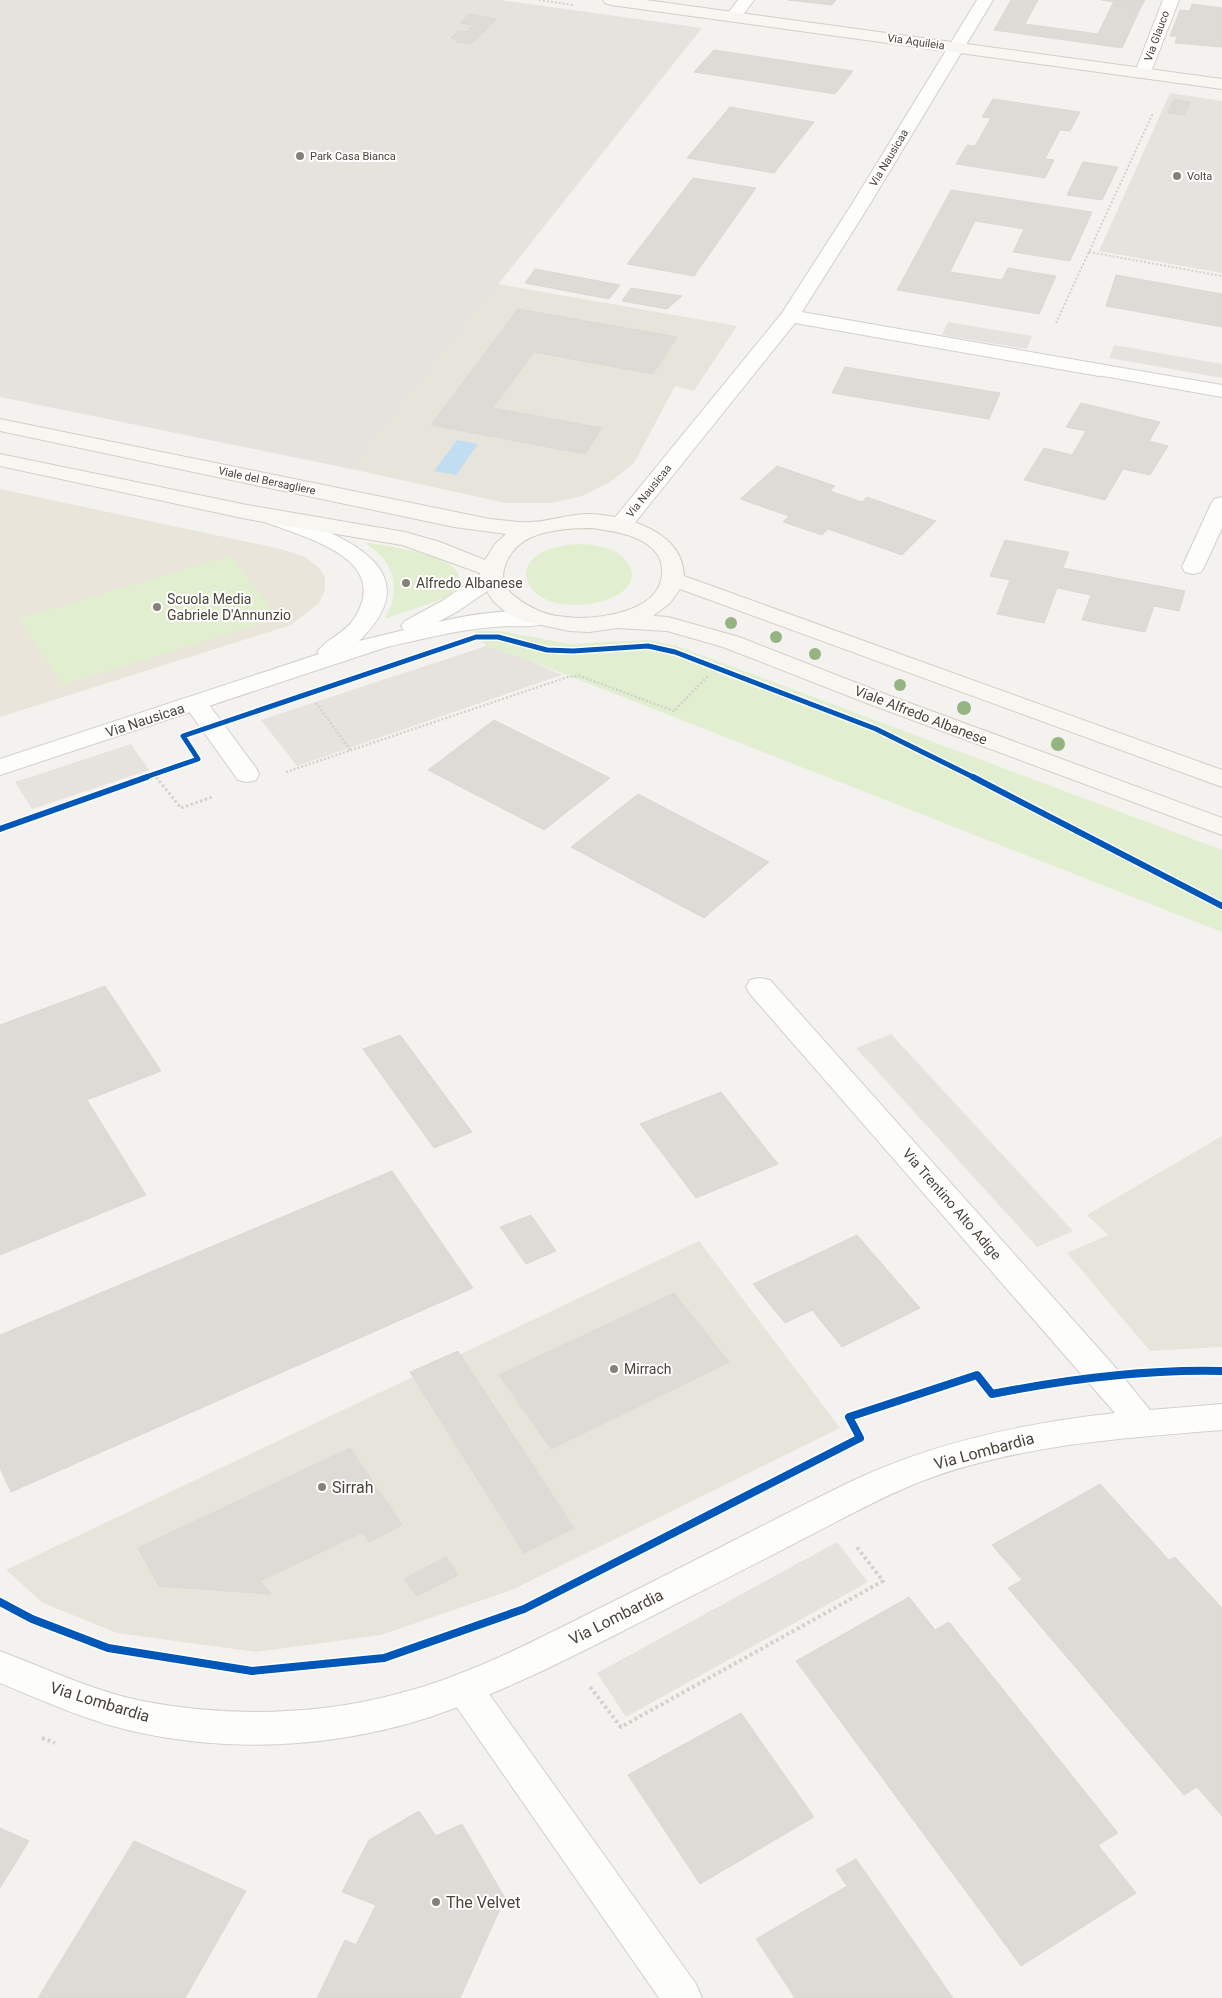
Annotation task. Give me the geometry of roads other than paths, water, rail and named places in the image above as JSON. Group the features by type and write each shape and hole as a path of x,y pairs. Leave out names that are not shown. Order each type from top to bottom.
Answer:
{"street":[{"name":"Via Aquileia","path":"610,0 1222,84"},
{"path":"733,18 746,0"},
{"name":"Via Nausicaa","path":"621,526 790,316 862,204 955,48 986,0"},
{"name":"Via Glauco","path":"1144,72 1171,0"},
{"path":"790,316 1222,391"},
{"name":"Viale del Bersagliere","path":"0,425 454,520 490,526 534,529"},
{"path":"0,460 273,517 405,539 432,547 491,574"},
{"path":"1193,567 1222,504"},
{"name":"Via Nausicaa","path":"273,517 346,548 366,564 374,579 375,596 371,609 366,619 355,632 337,647 290,673"},
{"path":"592,521 621,526 642,532 658,543 669,555 674,569 672,585 660,600 642,613 616,621 585,625 554,623 535,618 509,604 497,592 491,574 499,551 514,538 534,529 562,522 592,521"},
{"name":"Via Nausicaa","path":"380,642 429,618 491,574"},
{"path":"672,579 1222,779"},
{"name":"Via Nausicaa","path":"0,767 380,642 446,627 484,621 535,618"},
{"name":"Viale Alfredo Albanese","path":"616,621 668,624 731,642 877,699 1222,827"},
{"path":"195,703 247,774"},
{"name":"Via Trentino Alto Adige","path":"760,987 1104,1376 1142,1423"},
{"name":"Via Lombardia","path":"0,1667 78,1698 140,1717 210,1727 268,1728 357,1719 427,1702 507,1671 566,1643 874,1486 954,1456 1033,1437 1142,1423 1222,1418"},
{"path":"464,1688 682,1998"}],"water":[{"path":"457,440 478,444 456,475 434,471"}],"place":[{"name":"Park Casa Bianca","path":"300,156"},
{"name":"Volta","path":"1177,176"},
{"name":"Alfredo Albanese","path":"406,583"},
{"name":"Scuola Media Gabriele D'Annunzio","path":"157,607"},
{"name":"Mirrach","path":"614,1369"},
{"name":"Sirrah","path":"322,1487"},
{"name":"The Velvet","path":"436,1902"}]}
